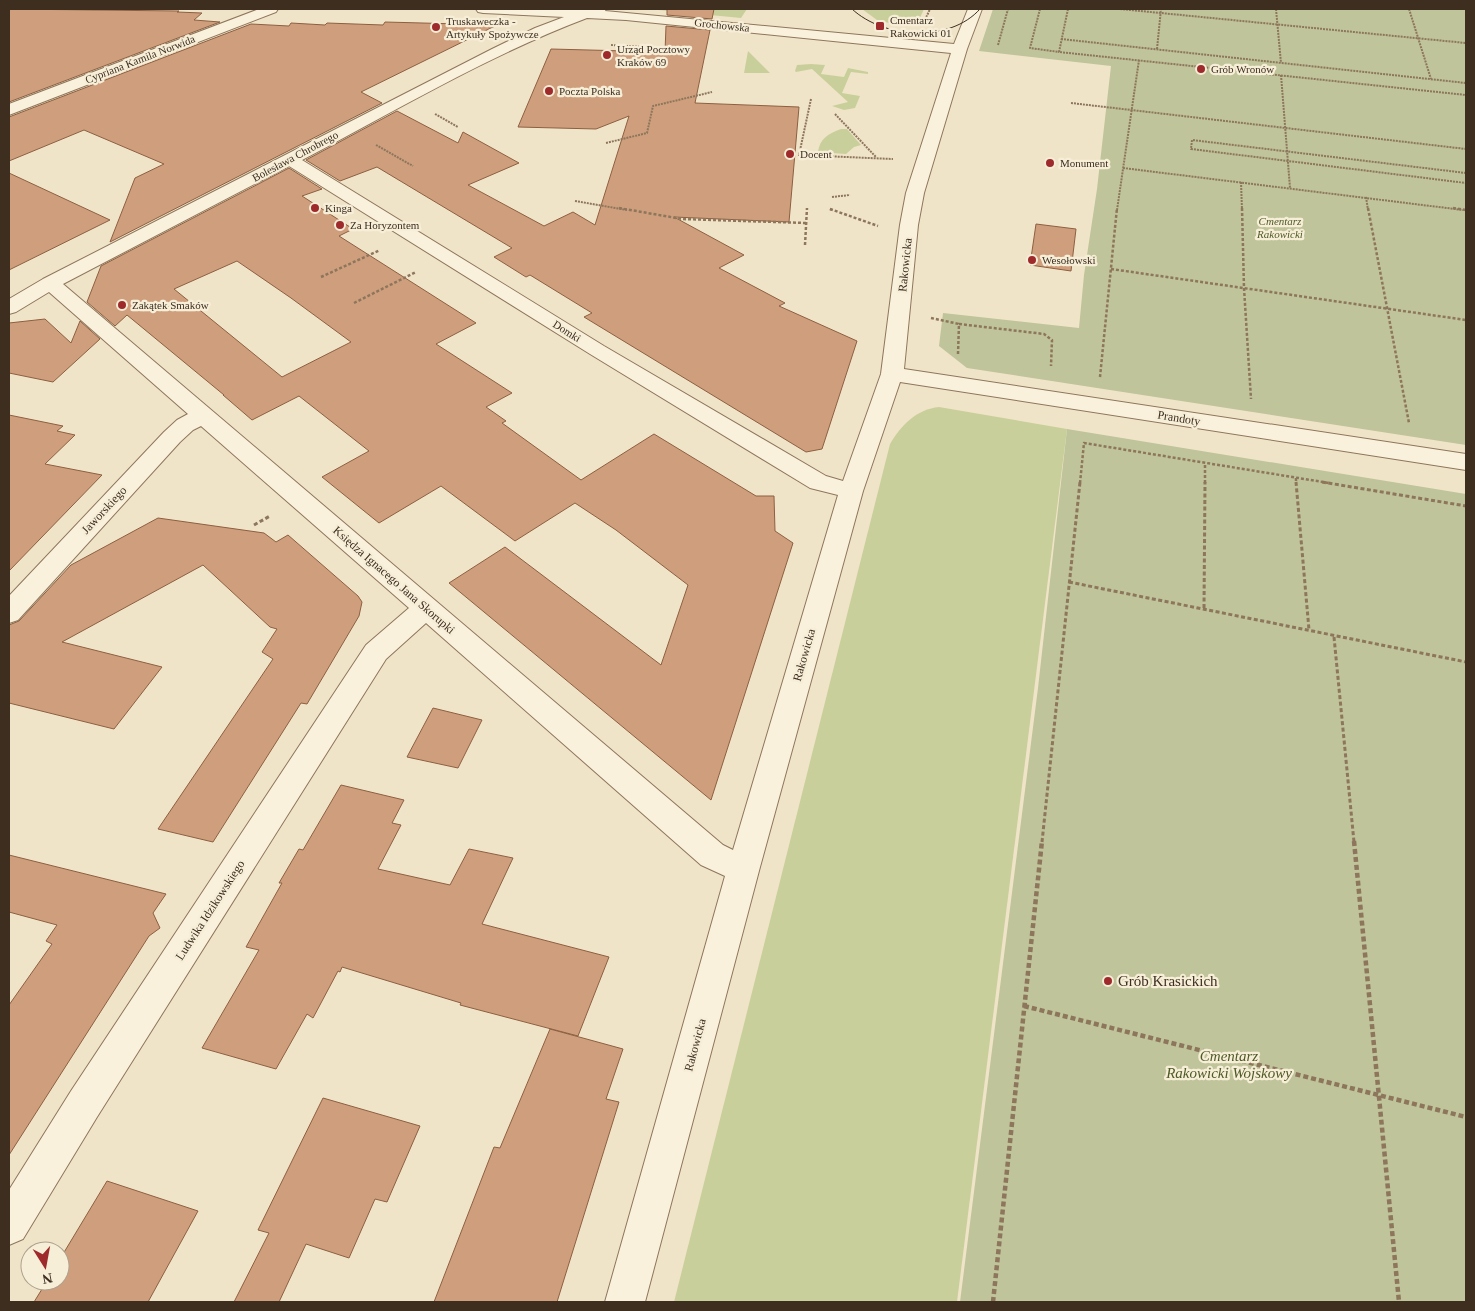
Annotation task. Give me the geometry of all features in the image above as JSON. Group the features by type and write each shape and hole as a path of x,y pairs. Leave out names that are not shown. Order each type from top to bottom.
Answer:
{"street":[{"name":"Cypriana Kamila Norwida","path":"9,110 272,9"},
{"name":"Grochowska","path":"483,9 593,11 960,49"},
{"path":"569,9 593,11"},
{"name":"Rakowicka","path":"625,1302 744,867 851,491 892,374 909,225 915,193 960,49 975,9"},
{"name":"Bolesława Chrobrego","path":"9,308 50,283 528,36 593,11"},
{"name":"Domki","path":"289,159 597,350 818,482 851,491"},
{"name":"Księdza Ignacego Jana Skorupki","path":"50,283 712,854 728,863 744,867"},
{"name":"Prandoty","path":"892,374 1466,462"},
{"name":"Jaworskiego","path":"9,613 172,437 185,425 205,415"},
{"name":"Ludwika Idzikowskiego","path":"9,1225 95,1087 376,652 407,623 427,609"}],"path":[{"path":"998,45 1008,9"},
{"path":"1040,9 1030,48 1466,95"},
{"path":"1058,52 1068,9"},
{"path":"1120,9 1466,43"},
{"path":"1157,49 1161,9"},
{"path":"1276,9 1280,62"},
{"path":"1409,9 1431,79"},
{"path":"1061,39 1466,82"},
{"path":"609,51 611,45"},
{"path":"642,52 644,47"},
{"path":"1092,377 1100,378 1123,168 1139,60"},
{"path":"1281,76 1290,188"},
{"path":"606,143 647,133 653,106 712,92"},
{"path":"811,99 799,155 895,159"},
{"path":"1071,104 1466,149"},
{"path":"835,114 876,158"},
{"path":"1466,173 1192,140 1191,149 1466,183"},
{"path":"375,145 413,166"},
{"path":"1123,168 1466,210"},
{"path":"1241,182 1244,288 1251,406"},
{"path":"832,198 850,194"},
{"path":"1366,197 1409,422"},
{"path":"575,201 682,219 806,223"},
{"path":"805,245 807,208"},
{"path":"830,209 878,226"},
{"path":"321,277 382,248"},
{"path":"1111,269 1466,320"},
{"path":"354,302 419,271"},
{"path":"931,318 959,324 1044,334 1052,340 1051,366 1057,372"},
{"path":"959,324 958,354 967,355"},
{"path":"993,1302 1084,443 1466,506"},
{"path":"1204,608 1205,463"},
{"path":"1296,478 1310,630"},
{"path":"254,525 271,515"},
{"path":"1070,582 1310,630 1334,637 1466,662"},
{"path":"1334,637 1398,1302"},
{"path":"1024,1006 1466,1117"}],"green space":[{"path":"648,9 747,9 741,18"},
{"path":"862,9 924,9 919,20 901,26 877,20"},
{"name":"Cmentarz Rakowicki","path":"993,9 1466,9 1466,445 967,368 939,346 943,313 1079,328 1111,66 979,51"},
{"path":"748,51 770,73 744,73"},
{"path":"797,65 825,65 821,74 844,77 848,68 868,72 868,74 851,72 842,93 860,96 855,108 844,110 832,106 848,102 812,69 795,71"},
{"path":"841,129 847,129 861,145 854,147 846,154 818,152 825,137"},
{"path":"939,407 1067,429 957,1302 674,1302 890,444 899,430 910,419 931,408"},
{"name":"Cmentarz Rakowicki Wojskowy","path":"1067,429 1466,494 1466,1302 960,1302 1038,688"}],"building":[{"path":"9,9 179,11 177,12 202,13 194,20 220,22 9,102"},
{"path":"667,9 714,9 712,19 667,15"},
{"path":"385,22 497,25 361,92 382,103 110,242 135,178 164,164 84,130 9,161 9,117 251,24 289,26 291,23 383,25"},
{"path":"666,26 710,30 695,103 799,107 789,222 674,217 744,255 719,268 785,303 779,306 857,341 822,449 806,452 584,317 592,313 530,275 526,277 494,257 512,248 377,167 340,181 306,160 397,111 458,143 463,132 519,163 468,185 544,226 573,212 595,225 629,116 596,129 518,127 551,49 665,52"},
{"path":"289,168 322,189 302,196 353,229 339,236 476,323 436,344 512,393 486,407 506,421 502,423 581,480 654,434 756,496 774,496 775,531 793,543 711,800 449,583 505,547 661,665 688,585 616,530 575,503 515,541 441,486 379,523 322,477 369,451 299,396 252,420 127,315 115,326 87,302 101,266","holes":["237,261 351,342 282,377 174,289"]},
{"path":"9,173 110,220 9,270"},
{"path":"1036,224 1076,229 1071,271 1030,265"},
{"path":"45,319 71,343 80,321 100,339 53,382 9,373 9,323"},
{"path":"9,415 63,426 57,431 75,435 45,464 102,475 9,571"},
{"path":"158,518 264,533 276,542 288,535 358,596 362,602 359,616 307,704 301,703 213,842 158,829 273,659 262,652 277,629 270,627 203,565 62,642 162,667 114,729 9,703 9,625 19,621 71,565"},
{"path":"433,708 482,720 458,768 407,757"},
{"path":"341,785 404,800 392,823 401,825 378,869 450,885 469,849 513,858 482,924 609,957 578,1036 460,1005 461,1003 342,967 313,1018 307,1014 276,1069 202,1048 259,950 246,947 282,883 279,883 299,849 303,850"},
{"path":"9,855 166,894 153,913 160,928 149,936 9,1155 9,1005 52,944 46,941 57,925 9,912"},
{"path":"550,1029 623,1049 606,1099 619,1102 557,1302 434,1302 494,1147 500,1148"},
{"path":"323,1098 420,1126 387,1202 375,1199 349,1258 306,1244 279,1302 234,1302 269,1233 258,1230"},
{"path":"107,1181 198,1211 148,1302 34,1302 41,1291 70,1291 70,1242"}],"tram line":[{"path":"852,9 865,19 881,26 917,33 935,32 952,28 967,20 980,9"}],"place":[{"name":"Cmentarz Rakowicki 01","path":"880,26"},
{"name":"Truskaweczka - Artykuły Spożywcze","path":"436,27"},
{"name":"Urząd Pocztowy Kraków 69","path":"607,55"},
{"name":"Grób Wronów","path":"1201,69"},
{"name":"Poczta Polska","path":"549,91"},
{"name":"Docent","path":"790,154"},
{"name":"Monument","path":"1050,163"},
{"name":"Kinga","path":"315,208"},
{"name":"Za Horyzontem","path":"340,225"},
{"name":"Wesołowski","path":"1032,260"},
{"name":"Zakątek Smaków","path":"122,305"},
{"name":"Grób Krasickich","path":"1108,981"}]}
